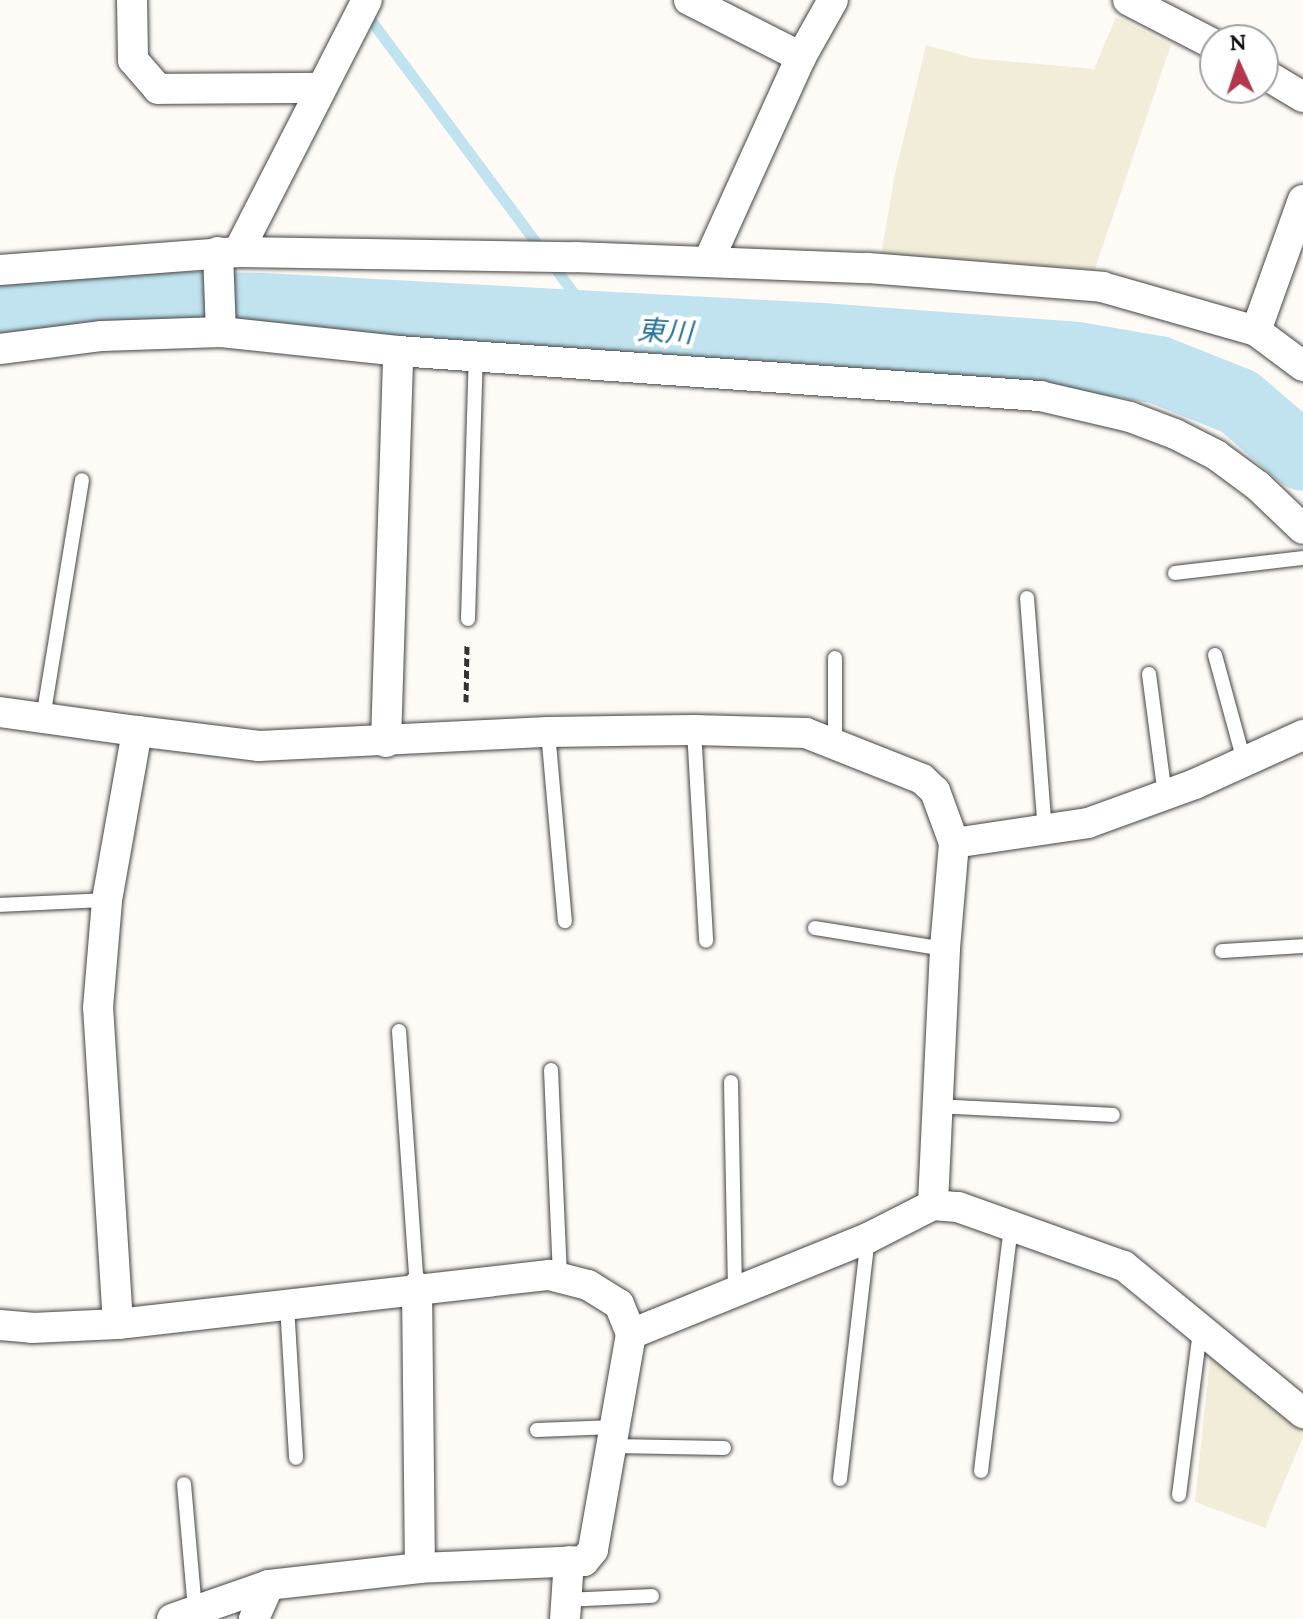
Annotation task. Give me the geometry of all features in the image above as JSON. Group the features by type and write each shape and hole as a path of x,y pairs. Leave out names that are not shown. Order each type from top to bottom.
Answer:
{"street":[{"path":"132,0 133,60 158,89 319,88"},
{"path":"220,326 225,257 367,0"},
{"path":"689,0 801,57"},
{"path":"708,262 801,57 833,0"},
{"path":"1128,0 1199,37"},
{"path":"1279,83 1303,97"},
{"path":"1256,331 1303,200"},
{"path":"0,270 225,257 524,256 868,268 1102,287 1256,331 1303,366"},
{"path":"0,349 220,326 398,351 1040,396 1130,417 1216,455 1258,486 1303,529"},
{"path":"386,742 398,351"},
{"path":"0,712 259,746 548,732 694,730 806,733 922,779 935,791 954,843 945,949 933,1205"},
{"path":"118,1324 98,1008 107,900 137,731"},
{"path":"954,843 1088,823 1165,795 1303,735"},
{"path":"631,1334 868,1238 933,1205 958,1207 1124,1266 1200,1325 1303,1413"},
{"path":"0,1325 32,1328 118,1324 417,1287 549,1275 588,1285 619,1304 631,1334 593,1550 584,1561 420,1568 269,1585 183,1614"},
{"path":"417,1287 420,1568"},
{"path":"566,1609 569,1561"},
{"path":"254,1619 269,1585"}],"lane":[{"path":"468,619 476,356"},
{"path":"43,718 82,480"},
{"path":"1175,573 1303,558"},
{"path":"1027,598 1045,830"},
{"path":"1215,655 1244,761"},
{"path":"835,658 835,747"},
{"path":"1149,674 1165,795"},
{"path":"694,730 706,941"},
{"path":"548,732 565,921"},
{"path":"0,905 107,900"},
{"path":"815,928 945,949"},
{"path":"1222,951 1303,946"},
{"path":"399,1031 417,1287"},
{"path":"551,1070 560,1278"},
{"path":"731,1082 735,1291"},
{"path":"937,1106 1113,1115"},
{"path":"981,1471 1011,1226"},
{"path":"840,1479 868,1238"},
{"path":"287,1305 296,1458"},
{"path":"1179,1495 1200,1325"},
{"path":"537,1430 724,1448"},
{"path":"183,1614 184,1484"},
{"path":"566,1609 652,1596"}],"path":[{"path":"466,738 468,619"}],"shaded area":[{"path":"1116,17 1171,45 1095,269 881,255 895,174 926,45 972,58 1094,69"},
{"path":"1211,1350 1303,1427 1303,1437 1265,1528 1195,1502"}],"waterway":[{"path":"364,11 597,325"},
{"name":"東川","path":"0,311 139,305 263,307 821,337 1077,356 1159,370 1239,402 1303,457"}]}
